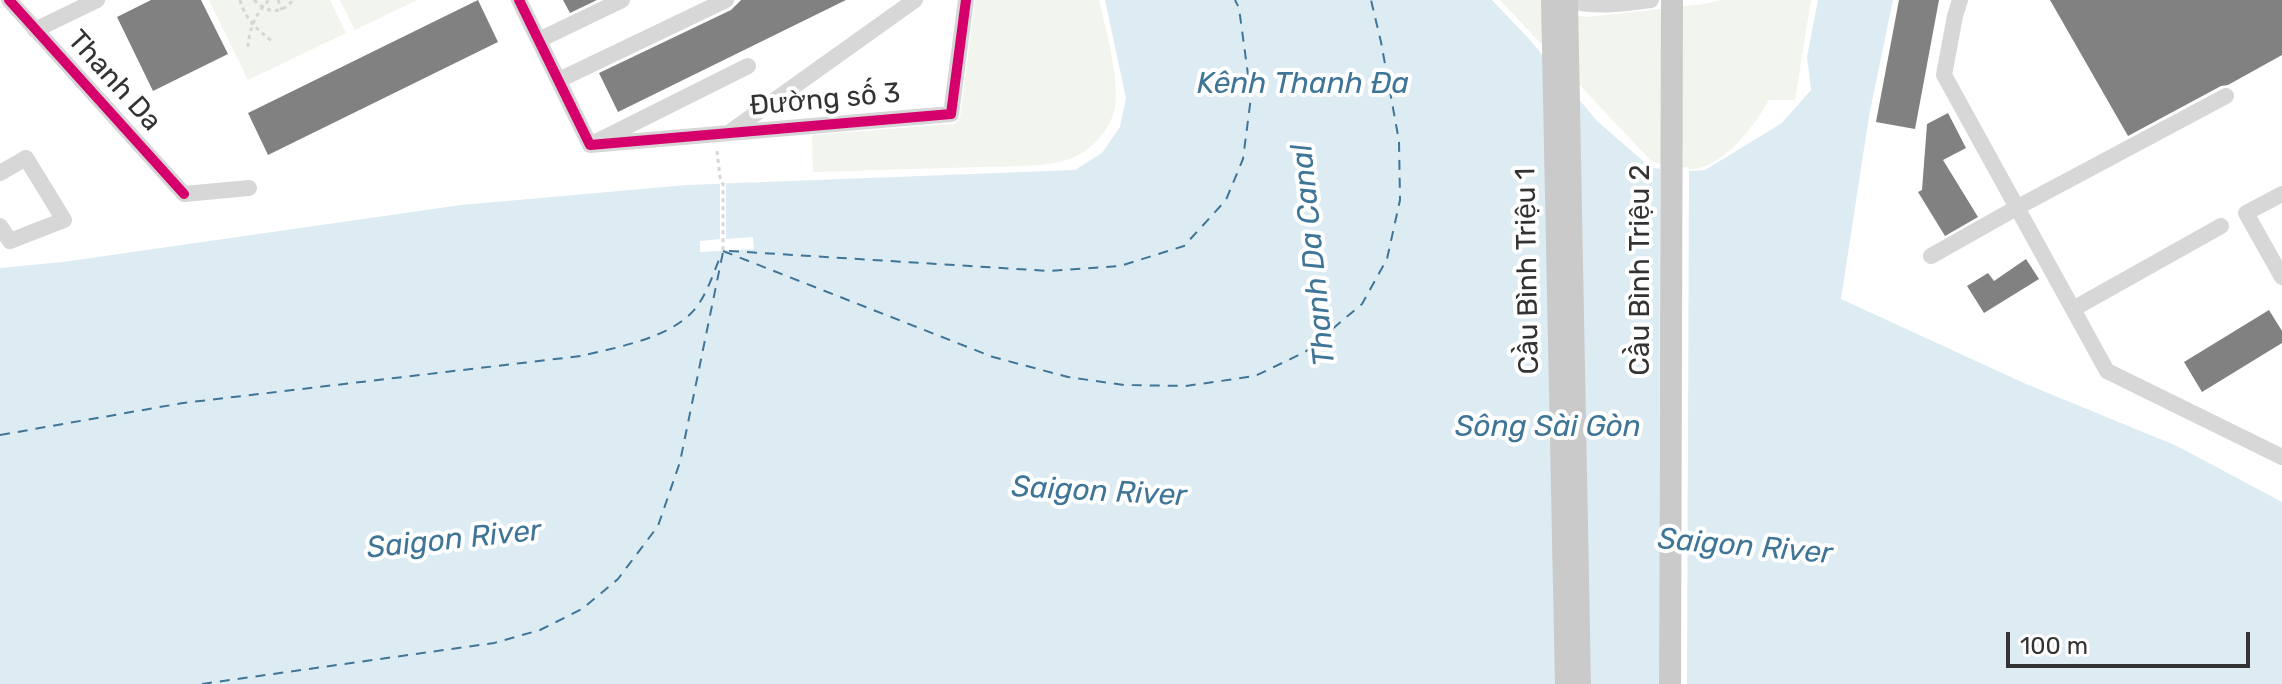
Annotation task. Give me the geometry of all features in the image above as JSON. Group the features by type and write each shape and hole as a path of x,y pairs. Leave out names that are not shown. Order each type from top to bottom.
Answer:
{"main road":[{"name":"Cầu Bình Triệu 1","path":"1552,0 1566,684"},
{"name":"Cầu Bình Triệu 1","path":"1567,0 1580,684"},
{"name":"Cầu Bình Triệu 2","path":"1670,684 1672,0"}],"street":[{"path":"35,30 97,0"},
{"path":"519,0 590,145 748,66"},
{"path":"539,40 622,0"},
{"path":"559,80 726,0"},
{"path":"722,133 915,0"},
{"name":"Đường số 3","path":"590,145 951,114 966,0"},
{"path":"1567,0 1604,6 1651,0"},
{"path":"1960,0 1944,75 2107,371 2282,457"},
{"name":"Thanh Da","path":"19,3 35,30 184,194 249,188"},
{"path":"1931,256 2226,96"},
{"path":"0,173 26,158 64,220 10,241 0,226"},
{"path":"2282,194 2246,213 2282,277"},
{"path":"2073,309 2221,226"}],"path":[{"path":"240,0 246,18 273,42"},
{"path":"254,0 269,9 282,10 293,0"},
{"path":"248,47 252,25 269,0"},
{"path":"278,0 282,10"},
{"path":"722,133 723,251"}],"shaded area":[{"path":"209,0 330,0 346,33 248,80"},
{"path":"340,0 417,0 355,30"},
{"path":"975,0 1099,0 1112,58 1116,104 1106,129 1097,141 1072,158 1039,165 813,172 812,135 954,124 960,118"},
{"path":"1500,0 1543,0 1574,15 1587,17 1722,0 1811,0 1795,100 1769,100 1738,142 1707,166 1684,169 1651,161"}],"water":[{"name":"Sông Sài Gòn","path":"1105,0 1492,0 1530,40 1597,121 1650,167 1676,172 1705,170 1782,123 1811,90 1807,57 1818,0 1893,0 1869,116 1841,299 2026,384 2177,446 2282,502 2282,684 0,684 0,268 63,262 461,205 687,185 1075,170 1102,153 1120,127 1126,98"}],"pier":[{"path":"1660,165 1689,167 1687,684 1659,684"},
{"path":"720,184 726,184 726,239 753,237 754,249 700,252 700,241 720,239"}],"building":[{"path":"151,0 201,0 228,54 153,91 117,17"},
{"path":"478,0 498,42 268,155 248,113"},
{"path":"563,0 597,0 570,13"},
{"path":"741,0 846,0 618,112 599,73 731,10"},
{"path":"1899,0 1939,0 1915,129 1876,122"},
{"path":"2050,0 2282,0 2282,55 2128,136"},
{"path":"1948,113 1966,148 1943,160 1978,217 1945,236 1918,192 1922,190 1927,124"},
{"path":"2026,259 2039,279 1984,313 1967,286 1988,273 1994,281"},
{"path":"2269,310 2282,331 2282,343 2202,392 2184,362"}],"ferry route":[{"path":"729,251 1050,271 1120,266 1184,246 1226,200 1243,159 1251,97 1239,8 1235,0"},
{"path":"723,251 993,357 1068,377 1124,385 1186,386 1255,376 1305,352 1362,304 1387,259 1400,200 1399,141 1371,0"},
{"path":"202,684 494,643 540,630 582,609 618,579 658,526 680,462 723,252"},
{"path":"0,435 183,403 581,356 612,349 663,332 690,314 703,297 721,255"}],"cycle path":[{"path":"9,0 184,194"},
{"path":"519,0 590,145 951,114 966,0"}],"water label":[{"name":"Kênh Thanh Đa","path":"1303,84"},
{"name":"Thanh Da Canal","path":"1314,255"},
{"name":"Saigon River","path":"1099,492"},
{"name":"Saigon River","path":"454,540"},
{"name":"Saigon River","path":"1745,547"}]}
